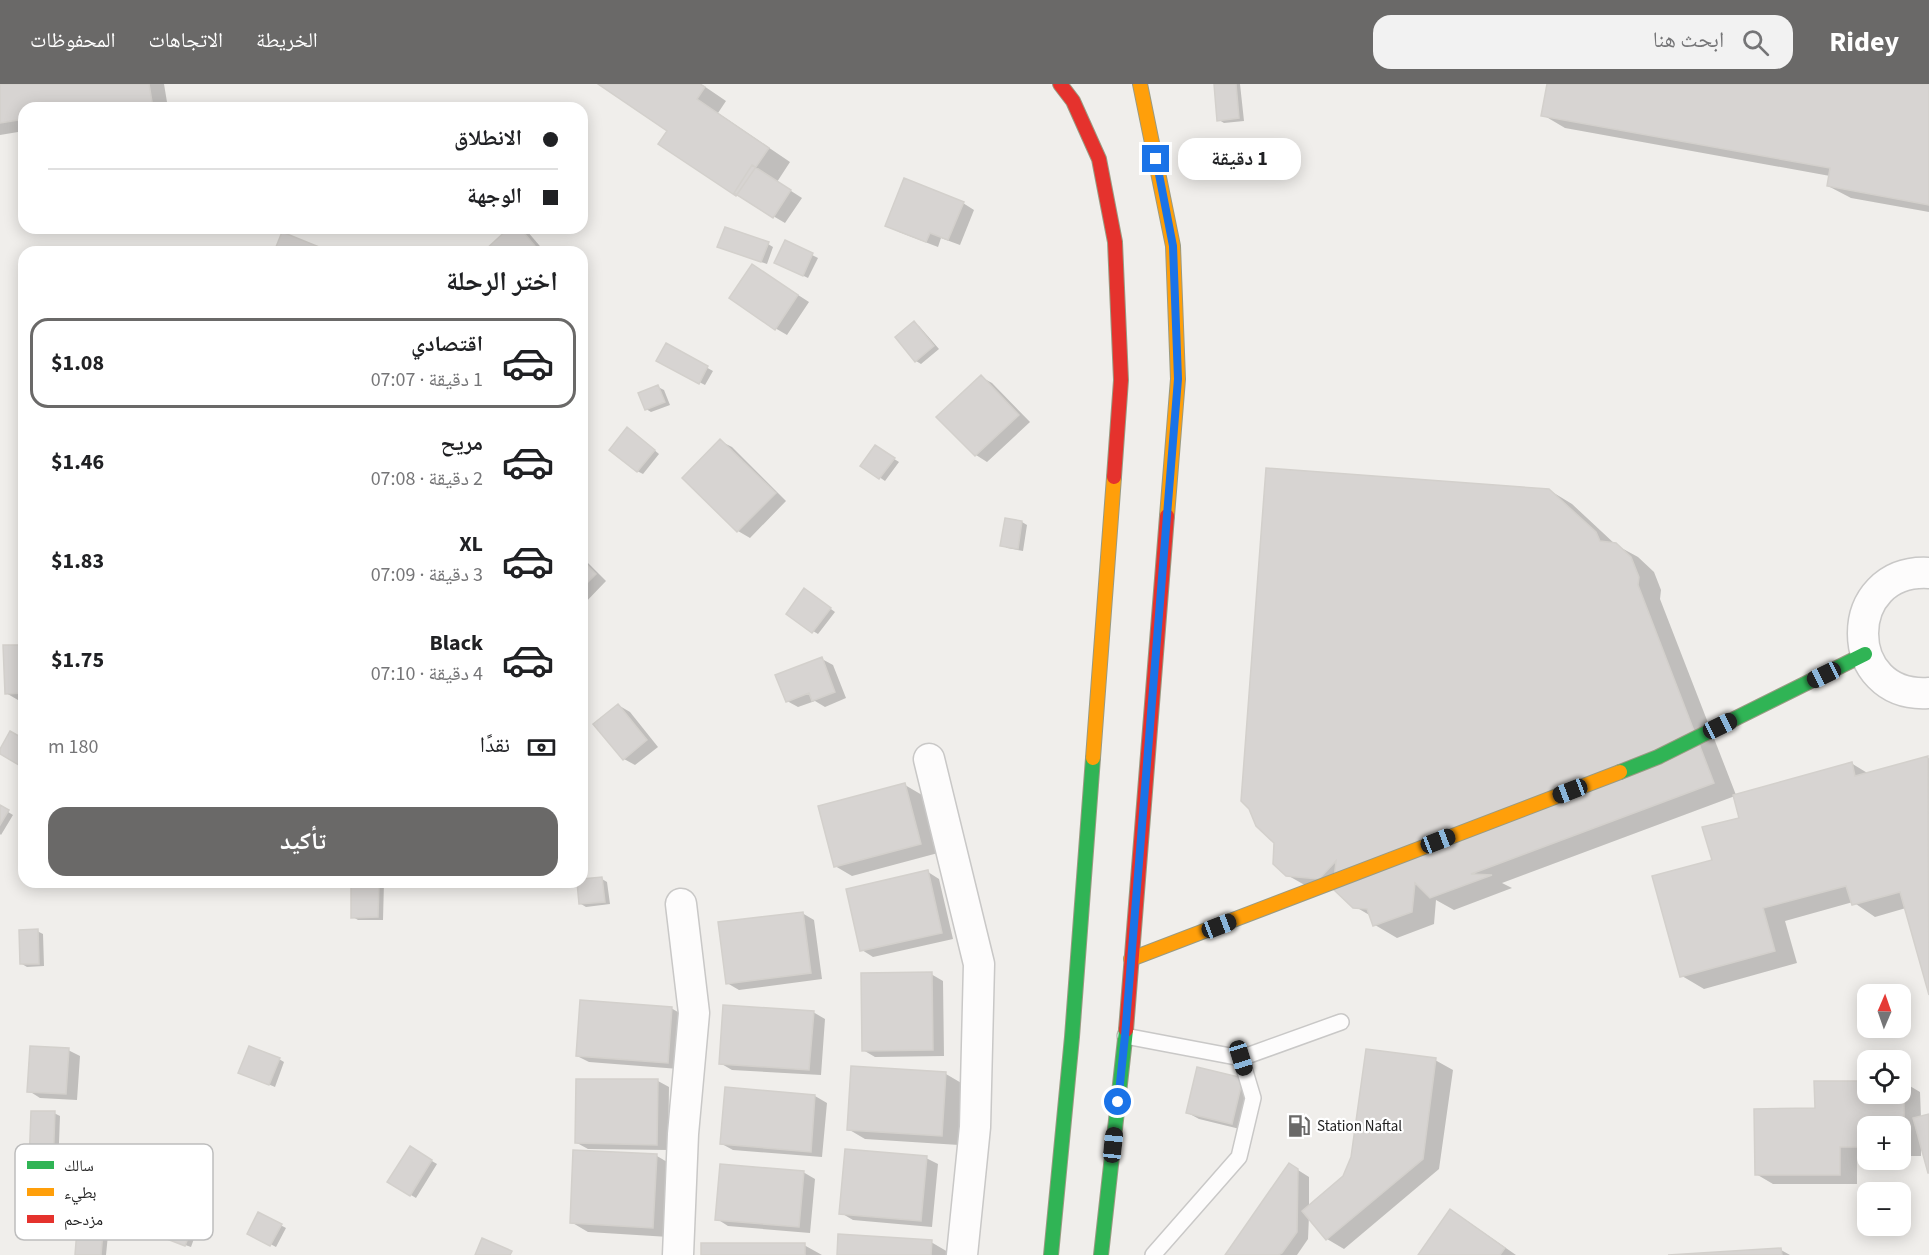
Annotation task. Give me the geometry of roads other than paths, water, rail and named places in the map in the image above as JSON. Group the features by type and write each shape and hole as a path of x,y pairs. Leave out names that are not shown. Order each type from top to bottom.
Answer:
{"main road":[{"path":"1051,1255 1072,1037 1121,380 1115,242 1099,159 1073,102 1060,84"},
{"path":"1101,1255 1125,1036 1178,379 1173,246 1140,84"},
{"path":"1131,959 1658,757 1865,654"}],"street":[{"path":"1929,573 1910,574 1893,580 1879,590 1869,604 1863,620 1862,638 1865,654 1874,670 1886,682 1901,690 1929,693"},
{"path":"929,759 979,964 975,1127 962,1255"},
{"path":"678,1255 682,1134 694,1012 681,904"}],"lane":[{"path":"1125,1036 1241,1058 1341,1022"},
{"path":"1153,1255 1239,1157 1253,1098 1241,1058"}],"place":[{"name":"Station Naftal","path":"1299,1126"}]}
